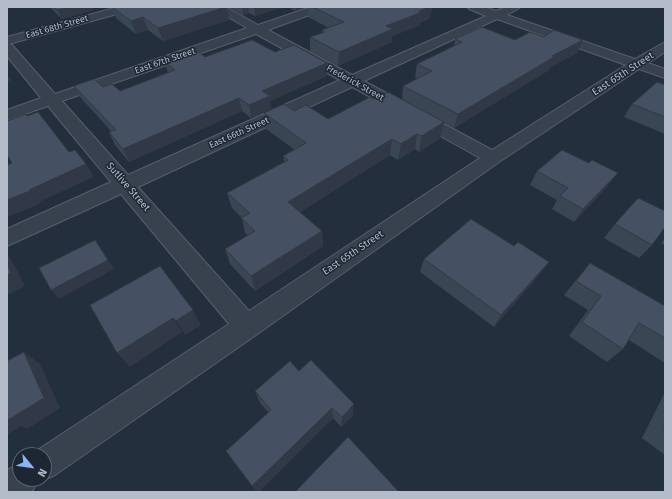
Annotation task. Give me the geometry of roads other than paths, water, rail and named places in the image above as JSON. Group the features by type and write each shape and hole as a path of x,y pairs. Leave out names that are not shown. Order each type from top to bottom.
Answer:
{"street":[{"name":"East 68th Street","path":"7,41 131,7"},
{"name":"Frederick Street","path":"217,7 494,158"},
{"name":"East 67th Street","path":"7,115 322,7"},
{"path":"473,7 665,74"},
{"name":"East 66th Street","path":"7,238 515,7"},
{"name":"East 65th Street","path":"52,459 494,158 639,65 665,46"},
{"name":"Sutlive Street","path":"7,48 126,184 247,327"}]}
